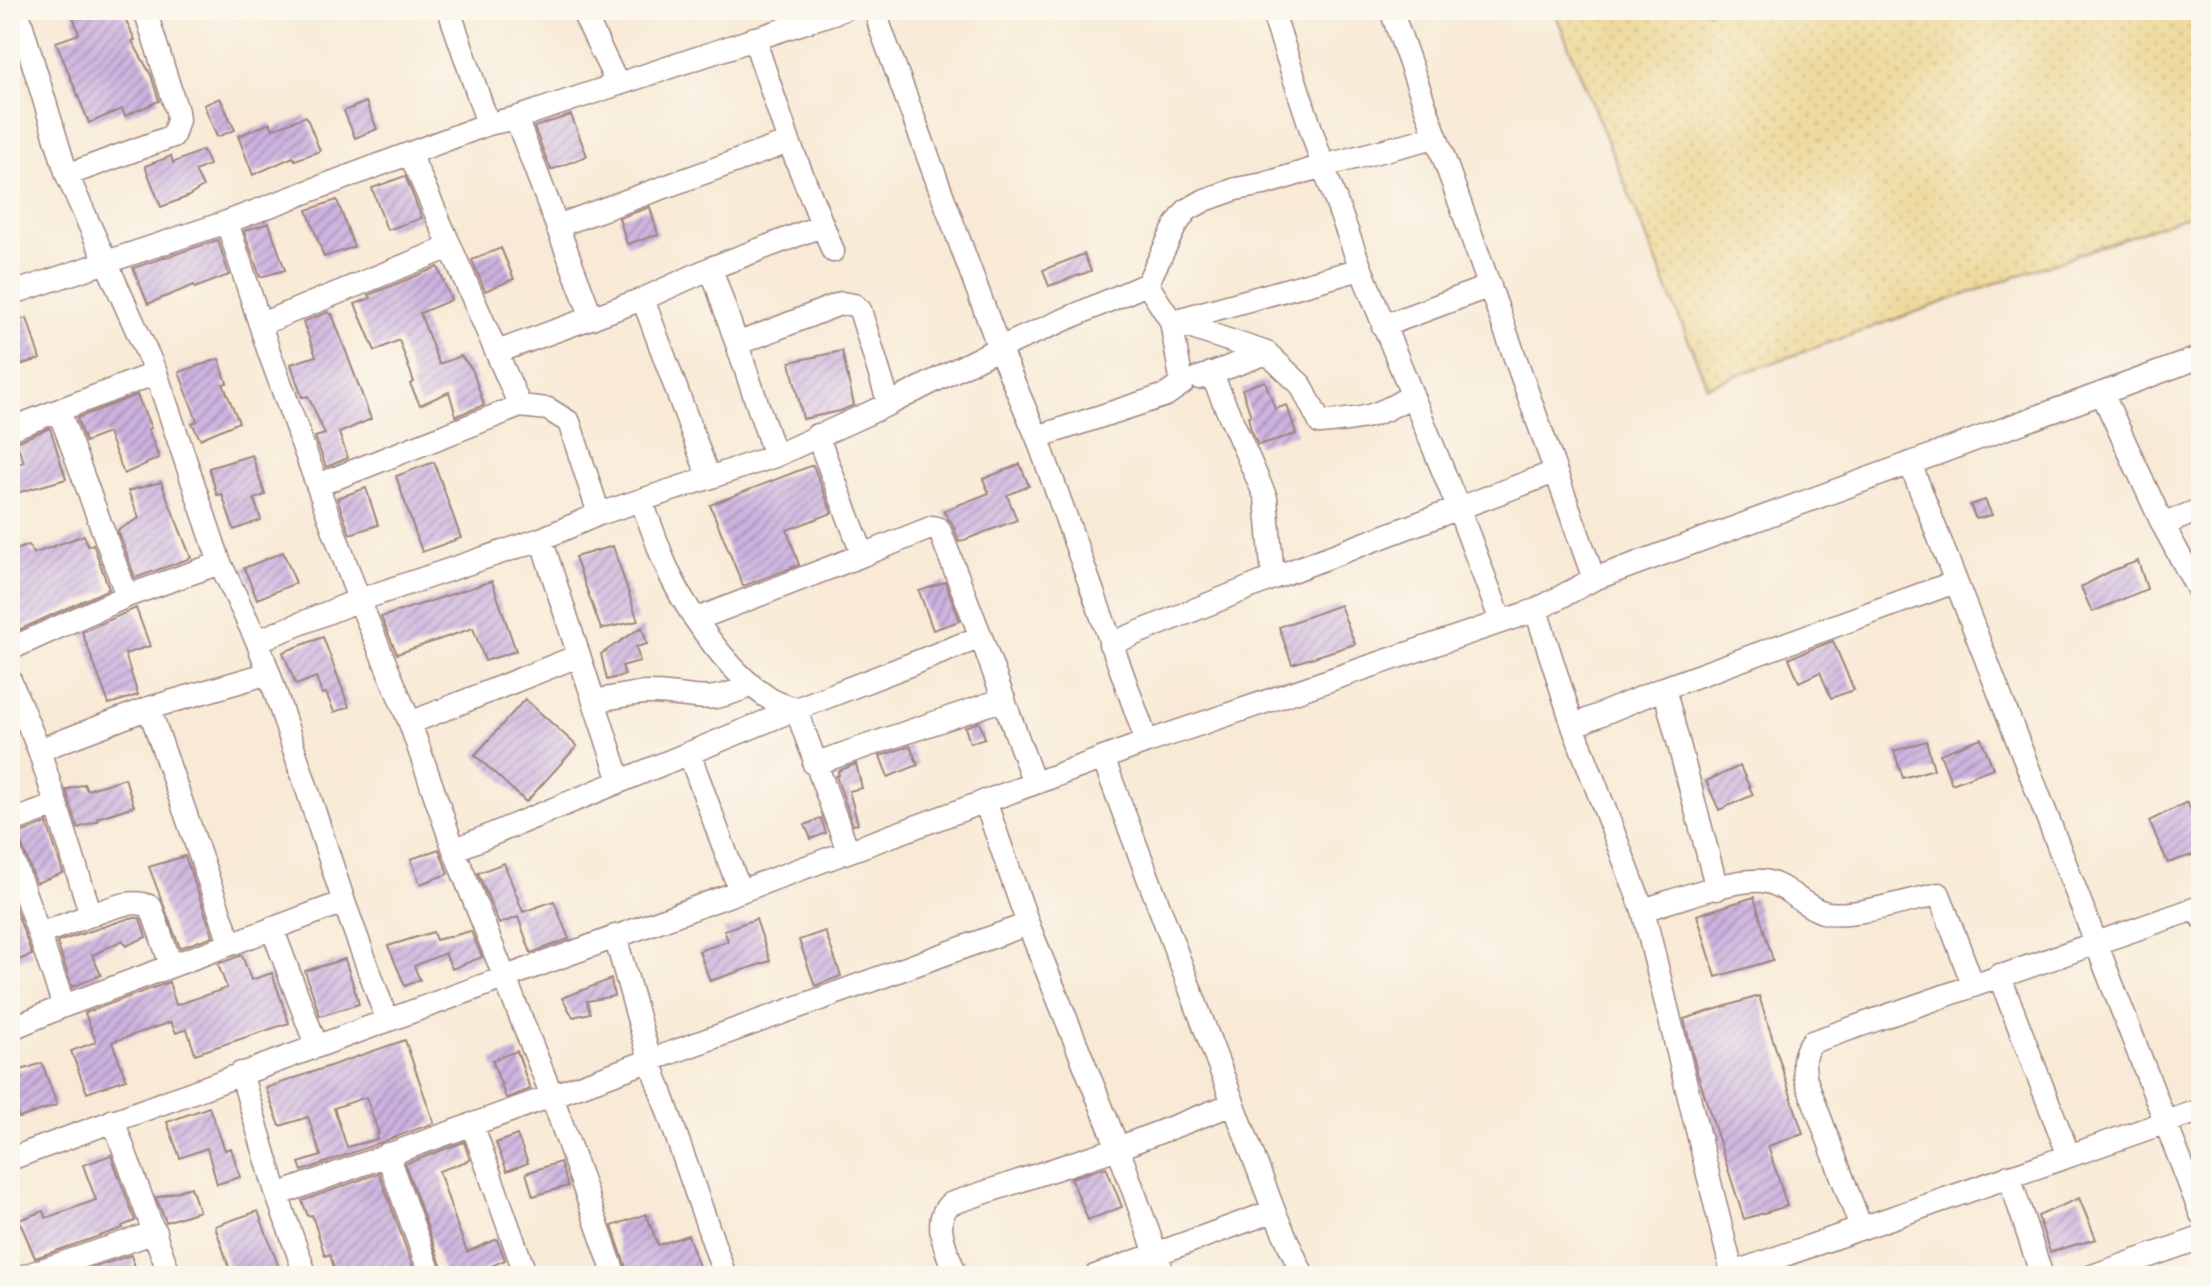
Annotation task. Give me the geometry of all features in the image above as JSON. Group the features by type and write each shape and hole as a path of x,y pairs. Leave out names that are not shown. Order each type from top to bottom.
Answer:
{"street":[{"path":"17,10 67,175 156,373 220,563 269,673 344,902 387,1020"},
{"path":"67,175 173,136 176,130 177,111 145,10"},
{"path":"449,10 488,124"},
{"path":"582,10 617,83"},
{"path":"10,294 227,222 488,124 516,118 842,10"},
{"path":"876,10 999,348 1037,437 1147,742"},
{"path":"1272,10 1323,166 1361,269 1501,621"},
{"path":"1391,10 1594,579"},
{"path":"754,38 789,142 833,251"},
{"path":"516,118 592,318"},
{"path":"257,641 359,600 541,539 599,514 775,456 889,404 999,348 1147,284 1176,225 1187,210 1236,189 1435,137"},
{"path":"557,226 789,142"},
{"path":"410,154 520,406"},
{"path":"227,222 359,600 410,723 454,850 552,1096 615,1276"},
{"path":"497,352 643,299 711,268 821,226"},
{"path":"261,324 450,247"},
{"path":"711,268 775,456"},
{"path":"1171,321 1361,269"},
{"path":"1147,284 1171,321 1182,384"},
{"path":"1383,326 1490,286"},
{"path":"643,299 709,478"},
{"path":"737,344 842,303 854,305 860,310 889,404"},
{"path":"1171,321 1267,353 1301,385 1320,423 1359,419 1385,412 1412,395"},
{"path":"1037,437 1166,395 1182,384 1267,353"},
{"path":"10,1159 1147,742 1536,610 1594,579 2201,357"},
{"path":"10,429 156,373"},
{"path":"1211,373 1266,498 1273,578"},
{"path":"2102,393 2163,525 2201,595"},
{"path":"318,485 520,406 548,409 569,422 599,514"},
{"path":"59,411 127,596"},
{"path":"817,435 863,555"},
{"path":"1910,463 2201,1214"},
{"path":"1110,644 1273,578 1555,472"},
{"path":"641,501 671,575 725,660 770,700 796,709"},
{"path":"2163,525 2201,509"},
{"path":"697,619 933,527 939,529 1034,783"},
{"path":"541,539 620,781"},
{"path":"10,649 127,596 220,563"},
{"path":"1573,726 1664,688 1955,582"},
{"path":"1536,610 1573,726 1643,910 1733,1274 2201,1110"},
{"path":"454,850 796,709 981,637"},
{"path":"410,723 578,656"},
{"path":"39,750 149,708 269,673"},
{"path":"595,701 650,693 710,699 751,685"},
{"path":"11,686 39,750 91,915"},
{"path":"1664,688 1717,889"},
{"path":"814,764 1004,699"},
{"path":"149,708 230,942"},
{"path":"796,709 848,851"},
{"path":"689,753 740,891"},
{"path":"1103,758 1274,1211 1303,1276"},
{"path":"985,801 1028,924 1118,1148 1164,1276"},
{"path":"10,822 56,805"},
{"path":"10,851 64,1006"},
{"path":"1643,910 1741,882 1765,881 1784,889 1805,905 1826,912 1846,913 1939,894 1973,985"},
{"path":"39,934 91,915 144,902 151,907 171,965"},
{"path":"10,1029 230,942 344,902"},
{"path":"1861,1228 1806,1080 1803,1067 1805,1051 1812,1042 1999,975 2200,910"},
{"path":"277,1195 1028,924"},
{"path":"272,928 316,1045"},
{"path":"615,936 650,1060 725,1276"},
{"path":"1999,975 2069,1156"},
{"path":"241,1073 277,1195 306,1276"},
{"path":"956,1276 940,1227 942,1214 950,1204 1118,1148 1233,1104"},
{"path":"113,1120 170,1276"},
{"path":"472,1124 526,1276"},
{"path":"387,1154 431,1276"},
{"path":"2009,1176 2042,1276"},
{"path":"1095,1276 1274,1211"},
{"path":"24,1276 156,1232"},
{"path":"2092,1276 2201,1238"}],"sand":[{"path":"1554,10 2201,10 2201,211 1707,386"}],"building":[{"path":"71,10 121,10 135,40 132,41 151,75 159,101 125,116 122,109 89,123 56,42 79,34"},
{"path":"220,98 235,130 217,137 204,105"},
{"path":"366,102 377,129 355,138 344,111"},
{"path":"571,115 587,156 551,170 534,127"},
{"path":"306,116 320,151 295,160 293,157 253,175 238,136 270,123 273,129"},
{"path":"203,150 209,165 195,171 203,187 161,207 145,166 171,156 173,163"},
{"path":"405,176 422,218 387,230 372,188"},
{"path":"337,200 354,247 324,257 307,210"},
{"path":"650,207 658,235 627,244 619,218"},
{"path":"269,223 285,270 260,277 244,231"},
{"path":"218,240 229,275 148,304 133,268"},
{"path":"501,248 514,279 485,291 472,260"},
{"path":"1084,254 1091,271 1049,286 1043,270"},
{"path":"438,267 451,300 420,313 439,364 461,356 472,369 484,405 456,416 449,392 420,405 410,384 414,382 399,340 375,351 355,304 371,298 369,295"},
{"path":"328,312 332,314 371,419 339,433 348,458 326,467 315,437 325,434 308,396 302,397 291,364 316,356 303,322"},
{"path":"27,318 40,359 10,368 10,323"},
{"path":"842,351 854,405 803,419 790,362"},
{"path":"219,359 227,383 223,384 239,422 200,439 192,423 197,421 179,372"},
{"path":"1265,381 1275,409 1287,405 1296,434 1258,445 1251,430 1248,416 1251,416 1242,389"},
{"path":"137,395 159,458 124,474 108,433 85,442 77,418"},
{"path":"50,428 66,479 10,495 10,467 24,462 16,442"},
{"path":"252,455 265,495 254,499 261,520 234,530 222,494 217,495 209,468"},
{"path":"434,462 461,538 422,552 396,476"},
{"path":"1020,464 1029,486 1007,495 1017,520 959,542 952,523 943,511 989,493 983,479"},
{"path":"813,465 832,513 787,530 799,565 743,586 710,505"},
{"path":"161,482 191,558 135,578 118,530 139,518 128,491"},
{"path":"366,488 378,525 350,534 337,498"},
{"path":"1985,500 1992,515 1976,519 1970,505"},
{"path":"84,535 88,546 93,544 109,589 10,634 10,552 29,545 33,554"},
{"path":"613,546 638,621 601,629 575,557"},
{"path":"283,552 296,583 257,599 244,568"},
{"path":"2138,561 2147,589 2092,612 2081,587"},
{"path":"492,581 516,651 485,661 473,628 397,654 381,617"},
{"path":"945,582 960,621 933,630 919,591"},
{"path":"1340,605 1355,644 1292,664 1279,627"},
{"path":"136,608 150,646 125,654 138,695 109,704 82,632"},
{"path":"642,627 647,644 636,647 640,661 622,666 625,675 607,680 601,654"},
{"path":"323,637 349,707 334,712 326,693 322,694 316,677 296,685 283,652"},
{"path":"1833,641 1854,690 1831,698 1820,672 1799,682 1789,658"},
{"path":"525,699 577,746 526,802 475,755"},
{"path":"979,722 985,738 970,743 965,727"},
{"path":"1981,738 1993,768 1952,784 1940,754"},
{"path":"1926,741 1934,769 1903,778 1894,751"},
{"path":"910,746 918,765 888,777 880,756"},
{"path":"856,764 862,788 849,791 858,824 853,825 836,776 839,775 838,771"},
{"path":"1740,766 1753,795 1719,810 1706,781"},
{"path":"125,778 134,806 78,828 66,790 84,784 87,790"},
{"path":"2187,802 2195,819 2201,816 2201,852 2168,863 2149,821"},
{"path":"821,818 826,833 811,839 805,825"},
{"path":"47,823 63,873 36,883 18,834"},
{"path":"439,849 448,874 420,884 411,859"},
{"path":"185,856 213,936 180,948 149,867"},
{"path":"504,863 523,912 554,901 569,939 531,953 518,917 499,924 478,873"},
{"path":"10,894 32,955 10,963"},
{"path":"1754,897 1773,960 1716,977 1697,915"},
{"path":"130,918 140,918 146,937 126,946 123,940 92,955 101,975 72,987 57,942"},
{"path":"756,919 770,961 710,981 699,951 728,941 724,930"},
{"path":"471,931 482,957 452,969 445,953 414,966 420,980 405,986 388,946 433,932 436,940"},
{"path":"825,931 841,976 815,986 799,940"},
{"path":"242,955 251,980 272,973 289,1023 195,1054 187,1029 176,1033 171,1022 112,1042 126,1079 87,1093 71,1051 96,1042 85,1013 169,982 176,1005 227,988 218,964"},
{"path":"345,959 359,1004 320,1016 305,971"},
{"path":"611,979 614,996 587,1001 590,1013 573,1017 562,998"},
{"path":"1759,996 1803,1134 1768,1146 1787,1206 1744,1219 1697,1072 1684,1019"},
{"path":"405,1040 434,1123 302,1171 299,1163 321,1156 308,1117 280,1126 266,1088","holes":["366,1097 379,1134 376,1135 377,1139 347,1147 334,1108"]},
{"path":"517,1051 530,1089 506,1098 492,1060"},
{"path":"42,1063 57,1105 19,1118 10,1093 10,1074"},
{"path":"209,1107 225,1150 231,1148 240,1177 217,1184 207,1148 180,1158 167,1122"},
{"path":"517,1135 528,1163 507,1171 496,1143"},
{"path":"464,1142 470,1160 439,1171 456,1222 467,1252 497,1239 505,1260 478,1272 479,1276 445,1276 405,1164"},
{"path":"111,1155 135,1221 123,1228 35,1258 19,1220 43,1211 46,1218 96,1200 83,1165"},
{"path":"560,1162 568,1186 533,1196 526,1173"},
{"path":"1106,1167 1122,1207 1088,1220 1071,1178"},
{"path":"379,1173 416,1276 336,1276 330,1254 325,1256 312,1215 308,1216 302,1201"},
{"path":"191,1187 199,1211 166,1222 156,1198"},
{"path":"2079,1198 2096,1239 2050,1252 2038,1216"},
{"path":"258,1211 282,1276 232,1276 215,1226"},
{"path":"646,1214 658,1245 688,1235 702,1276 629,1276 612,1226"},
{"path":"131,1255 137,1276 68,1276"}]}
